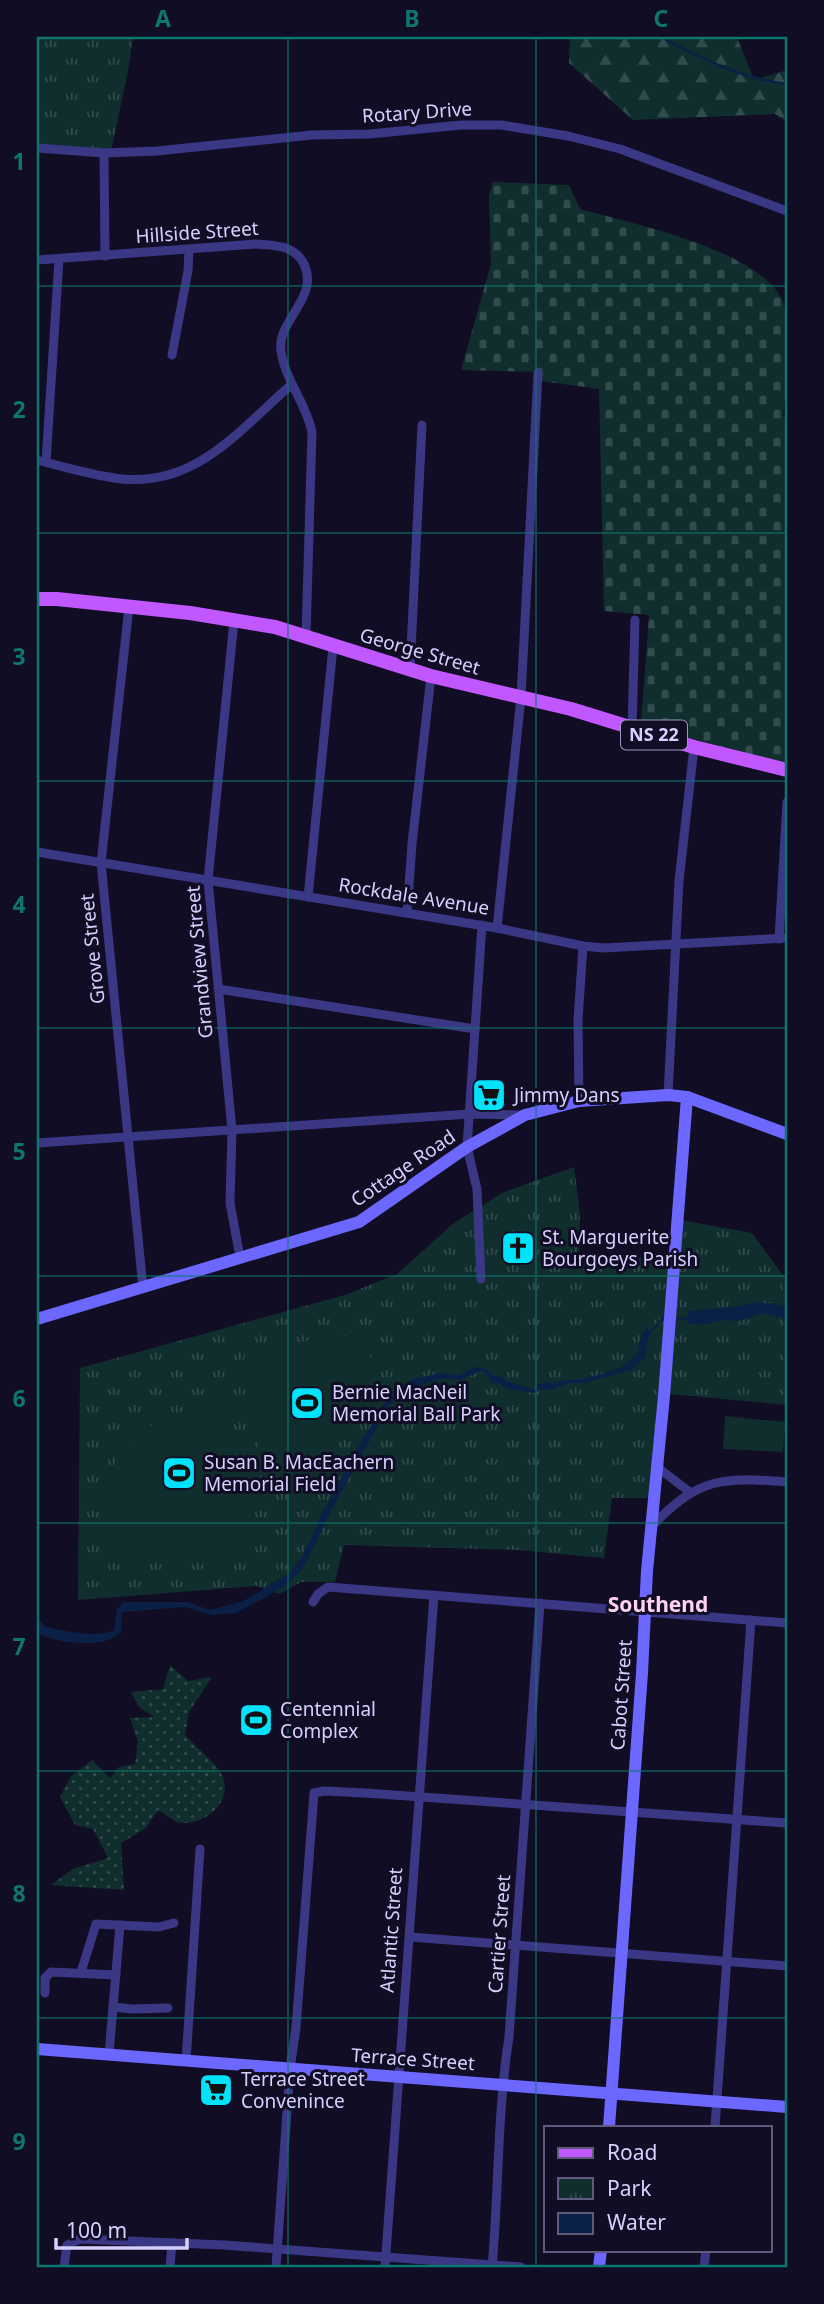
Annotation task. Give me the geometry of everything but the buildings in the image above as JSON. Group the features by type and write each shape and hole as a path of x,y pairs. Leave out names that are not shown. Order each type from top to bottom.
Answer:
{"main road":[{"name":"George Street","path":"37,599 190,613 275,627 431,677 521,697 694,747 787,770"}],"street":[{"name":"Rotary Drive","path":"37,148 104,153 189,149 308,136 501,125 568,136 620,149 787,211"},
{"path":"104,153 105,256"},
{"name":"Hillside Street","path":"37,261 237,245 276,245 291,250 301,259 307,273 307,287 280,346 291,385 307,414 312,438 306,635"},
{"path":"172,355 190,250"},
{"path":"59,259 41,461 123,479 150,479 173,475 197,465 214,453 291,385"},
{"path":"497,928 521,697 538,373"},
{"path":"410,670 422,425"},
{"name":"Grove Street","path":"129,607 101,863 143,1288"},
{"path":"632,728 635,620"},
{"name":"Grandview Street","path":"234,621 208,880 232,1130 229,1189 240,1257"},
{"path":"308,897 333,647"},
{"path":"407,913 431,677"},
{"path":"668,1095 675,945 694,747"},
{"path":"783,939 787,802"},
{"name":"Rockdale Avenue","path":"37,852 482,925 583,946 604,948 783,939"},
{"path":"481,1279 477,1189 467,1147 482,925"},
{"path":"579,1101 578,1020 583,946"},
{"path":"218,989 475,1029"},
{"name":"Cottage Road","path":"37,1319 359,1223 467,1147 525,1115 579,1101 668,1095 687,1097 787,1134"},
{"name":"Cabot Street","path":"609,2126 647,1571 687,1097"},
{"path":"37,1143 470,1114 525,1115"},
{"path":"657,1467 691,1493"},
{"path":"652,1526 691,1493 704,1486 730,1479 787,1482"},
{"path":"313,1602 318,1594 328,1587 787,1623"},
{"name":"Atlantic Street","path":"386,2263 397,2077 410,1937 434,1595"},
{"name":"Cartier Street","path":"492,2266 501,2143 502,2085 509,2037 540,1604"},
{"path":"715,2126 751,1620"},
{"path":"276,2267 312,1799 316,1791 787,1823"},
{"path":"186,2061 200,1849"},
{"path":"81,1972 96,1924 159,1927 174,1923"},
{"path":"109,2054 120,1925"},
{"path":"410,1937 787,1966"},
{"path":"45,1993 45,1978 49,1973 116,1975"},
{"path":"113,2007 168,2008"},
{"name":"Terrace Street","path":"37,2049 787,2107"},
{"path":"64,2267 66,2247 72,2241 80,2239 278,2249 386,2263 521,2267"},
{"path":"170,2267 172,2243"}],"green space":[{"path":"37,37 133,37 110,156 37,146"},
{"path":"570,37 737,37 754,80 787,70 787,122 775,114 633,120 569,63"},
{"path":"493,182 569,185 580,209 696,243 755,271 775,288 785,308 789,347 783,415 787,419 787,764 641,722 649,615 604,611 599,389 541,381 542,372 461,370 491,264 489,195"},
{"path":"574,1167 580,1215 579,1253 675,1260 681,1220 752,1233 787,1281 787,1405 669,1394 659,1498 612,1498 604,1558 518,1550 344,1545 335,1582 301,1582 280,1594 257,1586 78,1600 80,1368 345,1295 397,1274 454,1223 502,1193"},
{"name":"Bernie MacNeil Memorial Ball Park","path":"366,1333 370,1381 367,1397 351,1423 324,1451 308,1462 293,1469 278,1471 265,1466 242,1372 245,1355 262,1347"},
{"name":"Susan B. MacEachern Memorial Field","path":"224,1403 243,1461 251,1509 250,1530 242,1545 227,1553 107,1557 102,1508 106,1486 124,1446 163,1417"},
{"path":"725,1416 785,1422 783,1452 723,1449"},
{"path":"170,1665 188,1681 212,1677 189,1712 185,1735 220,1771 225,1785 221,1802 208,1816 190,1823 178,1822 158,1810 146,1828 121,1843 124,1890 51,1885 73,1869 108,1858 93,1829 75,1825 60,1797 71,1776 92,1760 110,1778 119,1767 135,1764 138,1742 130,1718 154,1717 139,1707 131,1692 163,1689"}],"water":[{"path":"772,1303 787,1307 787,1329 783,1318 761,1313 739,1321 688,1324 688,1311"},
{"path":"647,1325 649,1333 645,1357 631,1370 585,1383 569,1383 551,1390 542,1389 535,1393 507,1389 500,1383 491,1382 485,1372 474,1371 460,1379 442,1377 422,1382 390,1404 332,1509 303,1569 285,1586 237,1613 212,1615 185,1607 122,1612 121,1632 109,1640 98,1642 60,1641 37,1632 37,1617 45,1627 71,1632 97,1634 114,1631 117,1609 124,1602 187,1602 213,1611 235,1606 296,1569 329,1501 379,1411 400,1386 413,1379 441,1373 459,1375 474,1367 487,1369 493,1376 503,1377 507,1383 535,1389 539,1384 549,1385 589,1377 619,1368 638,1358 639,1342"}],"waterway":[{"path":"661,37 707,60 754,78 787,84"},
{"path":"747,1305 765,1305"},
{"path":"675,1319 690,1318"},
{"path":"648,1336 661,1320 665,1319"},
{"path":"623,1368 639,1354"},
{"path":"417,1385 442,1377 460,1379 477,1371"},
{"path":"504,1381 521,1387"},
{"path":"539,1385 560,1383"},
{"path":"336,1489 367,1434"},
{"path":"318,1523 325,1510"},
{"path":"292,1572 302,1558"},
{"path":"211,1611 242,1603"}],"place":[{"name":"Jimmy Dans","path":"489,1095"},
{"name":"St. Marguerite Bourgoeys Parish","path":"518,1248"},
{"name":"Bernie MacNeil Memorial Ball Park","path":"307,1403"},
{"name":"Susan B. MacEachern Memorial Field","path":"179,1473"},
{"name":"Centennial Complex","path":"256,1720"},
{"name":"Terrace Street Convenince","path":"216,2090"}],"district":[{"name":"Southend","path":"658,1605"}]}
